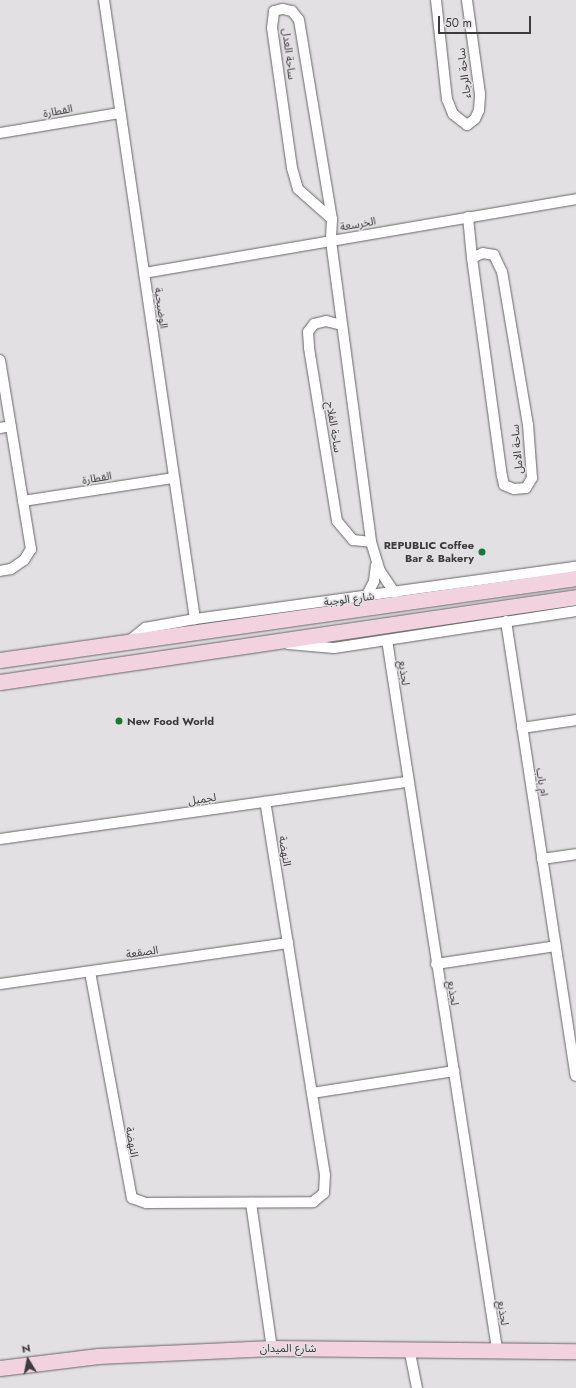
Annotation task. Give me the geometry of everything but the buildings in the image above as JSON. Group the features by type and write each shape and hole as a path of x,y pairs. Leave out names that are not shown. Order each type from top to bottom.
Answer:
{"street":[{"name":"الوضيحية","path":"104,0 195,619"},
{"name":"ساحة الرجاء","path":"436,0 446,99 453,114 467,125 476,118 479,110 480,94 467,0"},
{"name":"ساحة العدل","path":"332,219 298,189 292,168 272,28 274,10 283,9 292,11 299,20 332,219 332,241"},
{"name":"القطارة","path":"0,133 120,113"},
{"name":"الخرسعة","path":"144,273 576,199"},
{"name":"ساحة الامل","path":"468,217 472,258 502,476 504,485 514,489 526,488 532,478 528,425 502,272 494,255 483,253 472,258"},
{"name":"ساحة الفلاح","path":"332,241 371,542 376,562 395,593"},
{"name":"ساحة الفلاح","path":"342,325 326,321 314,324 308,332 309,348 337,521 353,540 371,542"},
{"path":"0,360 31,549 24,560 11,569 0,571"},
{"path":"0,428 11,426"},
{"name":"القطارة","path":"23,501 174,478"},
{"name":"ساحة الفلاح","path":"366,597 374,580 376,562"},
{"name":"شارع الوجبة","path":"127,642 145,628 195,619 366,597 576,567"},
{"name":"شارع الوجبة","path":"0,660 38,656 576,578"},
{"path":"0,682 576,597"},
{"path":"274,642 334,648 576,611"},
{"name":"ام باب","path":"506,621 542,859 575,1060 576,1076"},
{"name":"لجذيع","path":"387,640 436,964 497,1349"},
{"path":"0,665 38,656"},
{"path":"522,728 576,720"},
{"name":"لجميل","path":"0,839 408,782"},
{"name":"النهضة","path":"90,972 132,1198 146,1203 313,1202 324,1193 325,1175 265,802"},
{"path":"542,859 576,854"},
{"name":"الصقعة","path":"0,984 288,944"},
{"path":"436,964 556,946"},
{"path":"312,1093 454,1071"},
{"path":"251,1203 272,1348"},
{"name":"شارع الميدان","path":"0,1368 98,1356 272,1348 409,1348 576,1351"},
{"path":"409,1348 417,1388"}],"place":[{"name":"REPUBLIC Coffee Bar & Bakery","path":"482,552"},
{"name":"New Food World","path":"119,721"}]}
